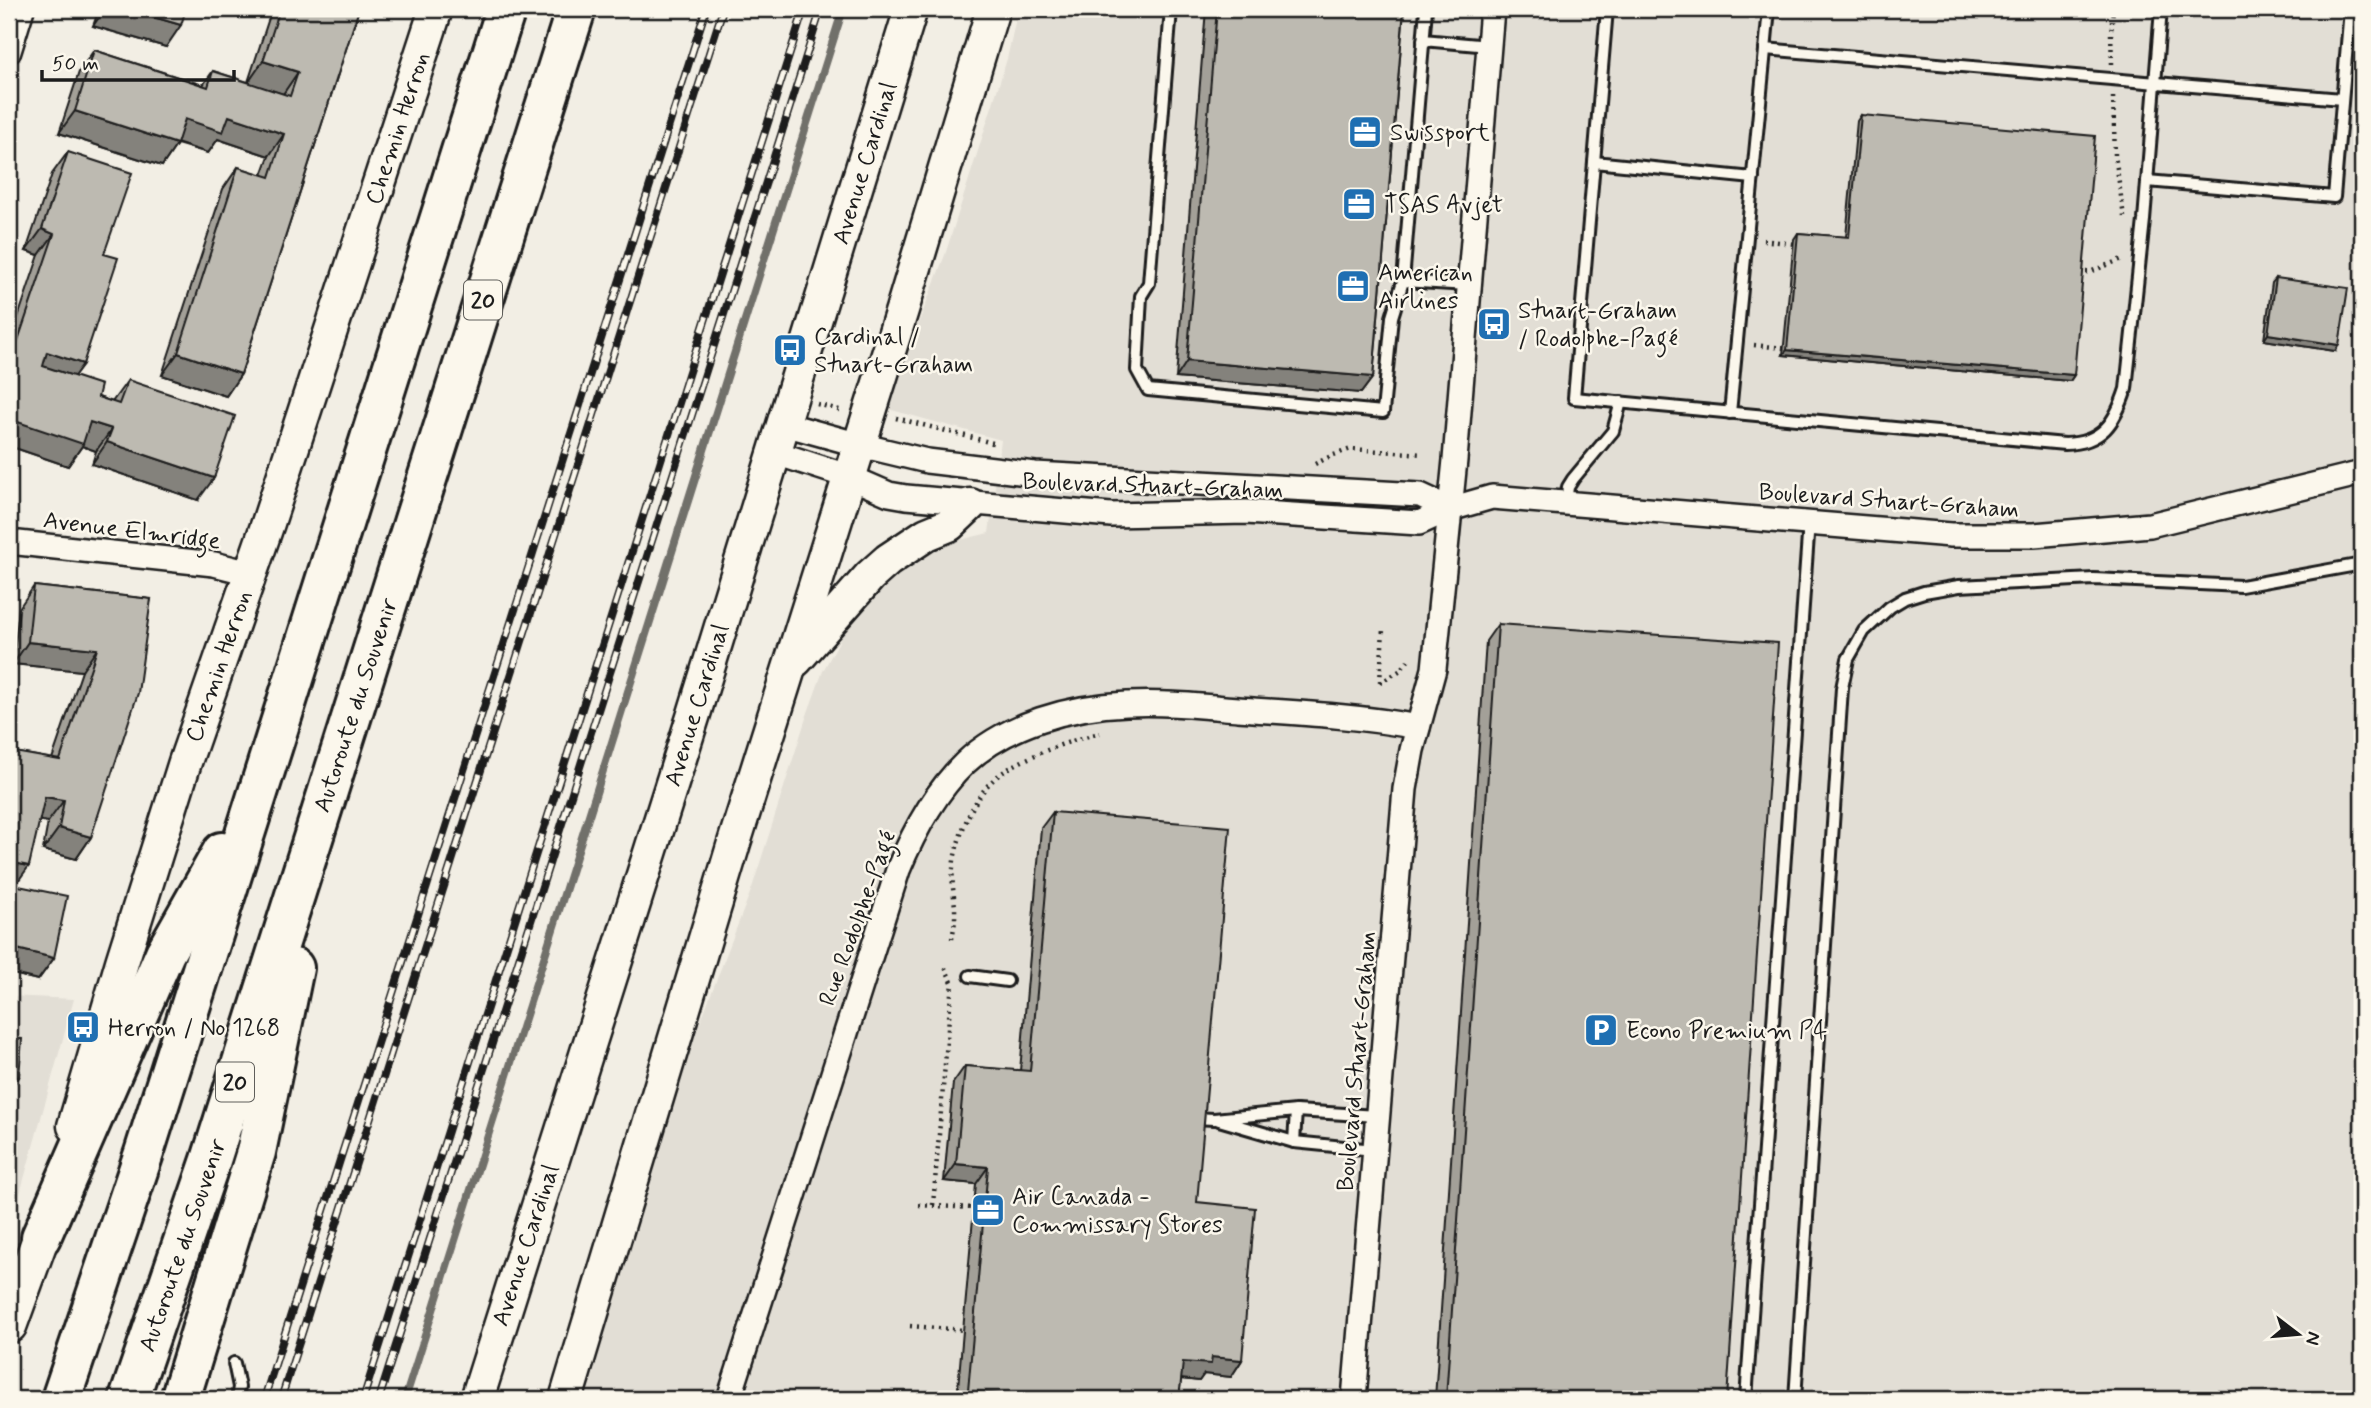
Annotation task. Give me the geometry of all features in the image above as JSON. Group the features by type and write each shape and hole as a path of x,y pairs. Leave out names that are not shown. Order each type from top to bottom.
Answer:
{"highway":[{"path":"61,1399 103,1279 506,9"},
{"name":"Autoroute du Souvenir","path":"129,1399 207,1172 576,9"},
{"path":"180,1399 256,1152 336,764"},
{"path":"41,1237 165,953 260,783"}],"main road":[{"name":"Chemin Herron","path":"9,1325 41,1237 122,962 173,801 276,498 436,9"},
{"name":"Avenue Cardinal","path":"477,1399 784,425 911,9"},
{"path":"566,1399 993,9"},
{"path":"790,666 870,576 888,560 927,534 948,525 970,505"}],"street":[{"path":"9,51 22,9"},
{"path":"1418,727 1434,669 1492,9"},
{"name":"Boulevard Stuart-Graham","path":"784,425 927,461 1009,472 1420,495 1450,509"},
{"name":"Boulevard Stuart-Graham","path":"784,425 850,477 906,498 1111,515 1246,512 1419,523 1450,509 1492,497 1951,535 1994,536 2150,525 2362,473"},
{"name":"Avenue Elmridge","path":"9,542 214,564 250,573"},
{"name":"Rue Rodolphe-Pagé","path":"729,1399 898,870 926,812 966,762 987,746 1032,723 1075,710 1128,704 1166,704 1355,717 1418,727"},
{"name":"Boulevard Stuart-Graham","path":"1354,1399 1405,789 1418,727"}],"lane":[{"path":"1171,9 1149,283 1141,296 1137,370 1149,390 1383,412 1392,317 1404,281 1426,9"},
{"path":"1607,9 1574,398 2065,444 2077,443 2099,435 2115,415 2126,389 2161,9"},
{"path":"1730,413 1769,9"},
{"path":"2147,181 2334,197 2350,9"},
{"path":"1423,40 1489,46"},
{"path":"1765,49 2342,99"},
{"path":"1594,162 1753,178"},
{"path":"1404,281 1468,285"},
{"path":"1566,502 1568,487 1573,479 1613,431 1621,402"},
{"path":"1746,1399 1809,522"},
{"path":"1794,1399 1842,688 1849,659 1864,631 1876,618 1905,598 1940,588 2094,579 2241,586 2362,564"},
{"path":"970,976 1007,981"},
{"path":"1194,1118 1214,1119 1296,1111 1377,1116"},
{"path":"1294,1142 1296,1111"},
{"path":"1214,1119 1294,1142 1374,1150"},
{"path":"234,1363 239,1387 237,1399"}],"path":[{"path":"2113,9 2111,34 2115,155 2126,229"},
{"path":"1747,239 1794,244"},
{"path":"2079,271 2090,272 2124,258 2125,248"},
{"path":"1737,343 1784,348"},
{"name":"Boulevard Stuart-Graham","path":"784,425 853,414 890,416 999,444"},
{"name":"Boulevard Stuart-Graham","path":"1314,465 1352,449 1423,454"},
{"path":"1380,683 1383,629"},
{"path":"952,939 956,916 952,889 953,866 978,797 993,779 1029,759 1073,739 1105,732"},
{"path":"933,1205 952,982 945,968"},
{"path":"919,1205 974,1208"},
{"path":"910,1326 964,1330"}],"shaded area":[{"path":"1018,9 2362,9 2362,1399 580,1399 684,1064 752,888 823,671 843,634 871,597 897,572 927,553 960,540 989,533 1001,440 888,409 945,255 1007,59"},
{"path":"9,996 74,999 9,1233"}],"building":[{"path":"126,9 186,9 181,25"},
{"path":"280,9 359,9 241,374 178,353 238,167 270,177 284,134 229,116 223,132 185,119 177,144 75,111 94,50 208,87 213,71 290,96 298,72 263,61"},
{"path":"1217,9 1404,9 1373,377 1187,361"},
{"path":"1861,115 2095,136 2074,375 1787,350 1798,233 1849,237"},
{"path":"68,152 132,173 104,254 118,258 83,364 47,352 43,366 101,385 98,397 119,404 128,380 235,416 214,478 107,442 112,429 90,422 83,444 9,419 9,367 54,234 42,229"},
{"path":"2276,278 2348,288 2339,345 2268,334"},
{"path":"34,586 151,599 138,693 91,837 59,828 64,800 45,797 29,866 9,862 9,751 60,760 97,649 28,642"},
{"name":"Econo Premium P4","path":"1498,624 1778,643 1727,1399 1446,1399"},
{"path":"1053,812 1230,827 1197,1202 1255,1208 1242,1360 1212,1357 1211,1364 1183,1362 1179,1399 1061,1399 968,1391 988,1167 956,1164 965,1066 1030,1071"},
{"path":"9,884 67,896 54,958 9,947"},
{"path":"9,1038 22,1039 19,1077 12,1076 10,1094 9,1094"},
{"path":"9,1113 16,1113 14,1138 9,1138"}],"waterway":[{"path":"405,1399 843,9"}],"railway":[{"path":"264,1399 706,9"},
{"path":"281,1399 723,9"},
{"path":"363,1399 804,9"},
{"path":"379,1399 821,9"}],"place":[{"name":"Swissport","path":"1365,132"},
{"name":"TSAS Avjet","path":"1359,204"},
{"name":"American Airlines","path":"1353,286"},
{"name":"Stuart-Graham / Rodolphe-Pagé","path":"1494,324"},
{"name":"Cardinal / Stuart-Graham","path":"790,350"},
{"name":"Herron / No 1268","path":"83,1027"},
{"name":"Econo Premium P4","path":"1601,1030"},
{"name":"Air Canada - Commissary Stores","path":"988,1210"}]}
